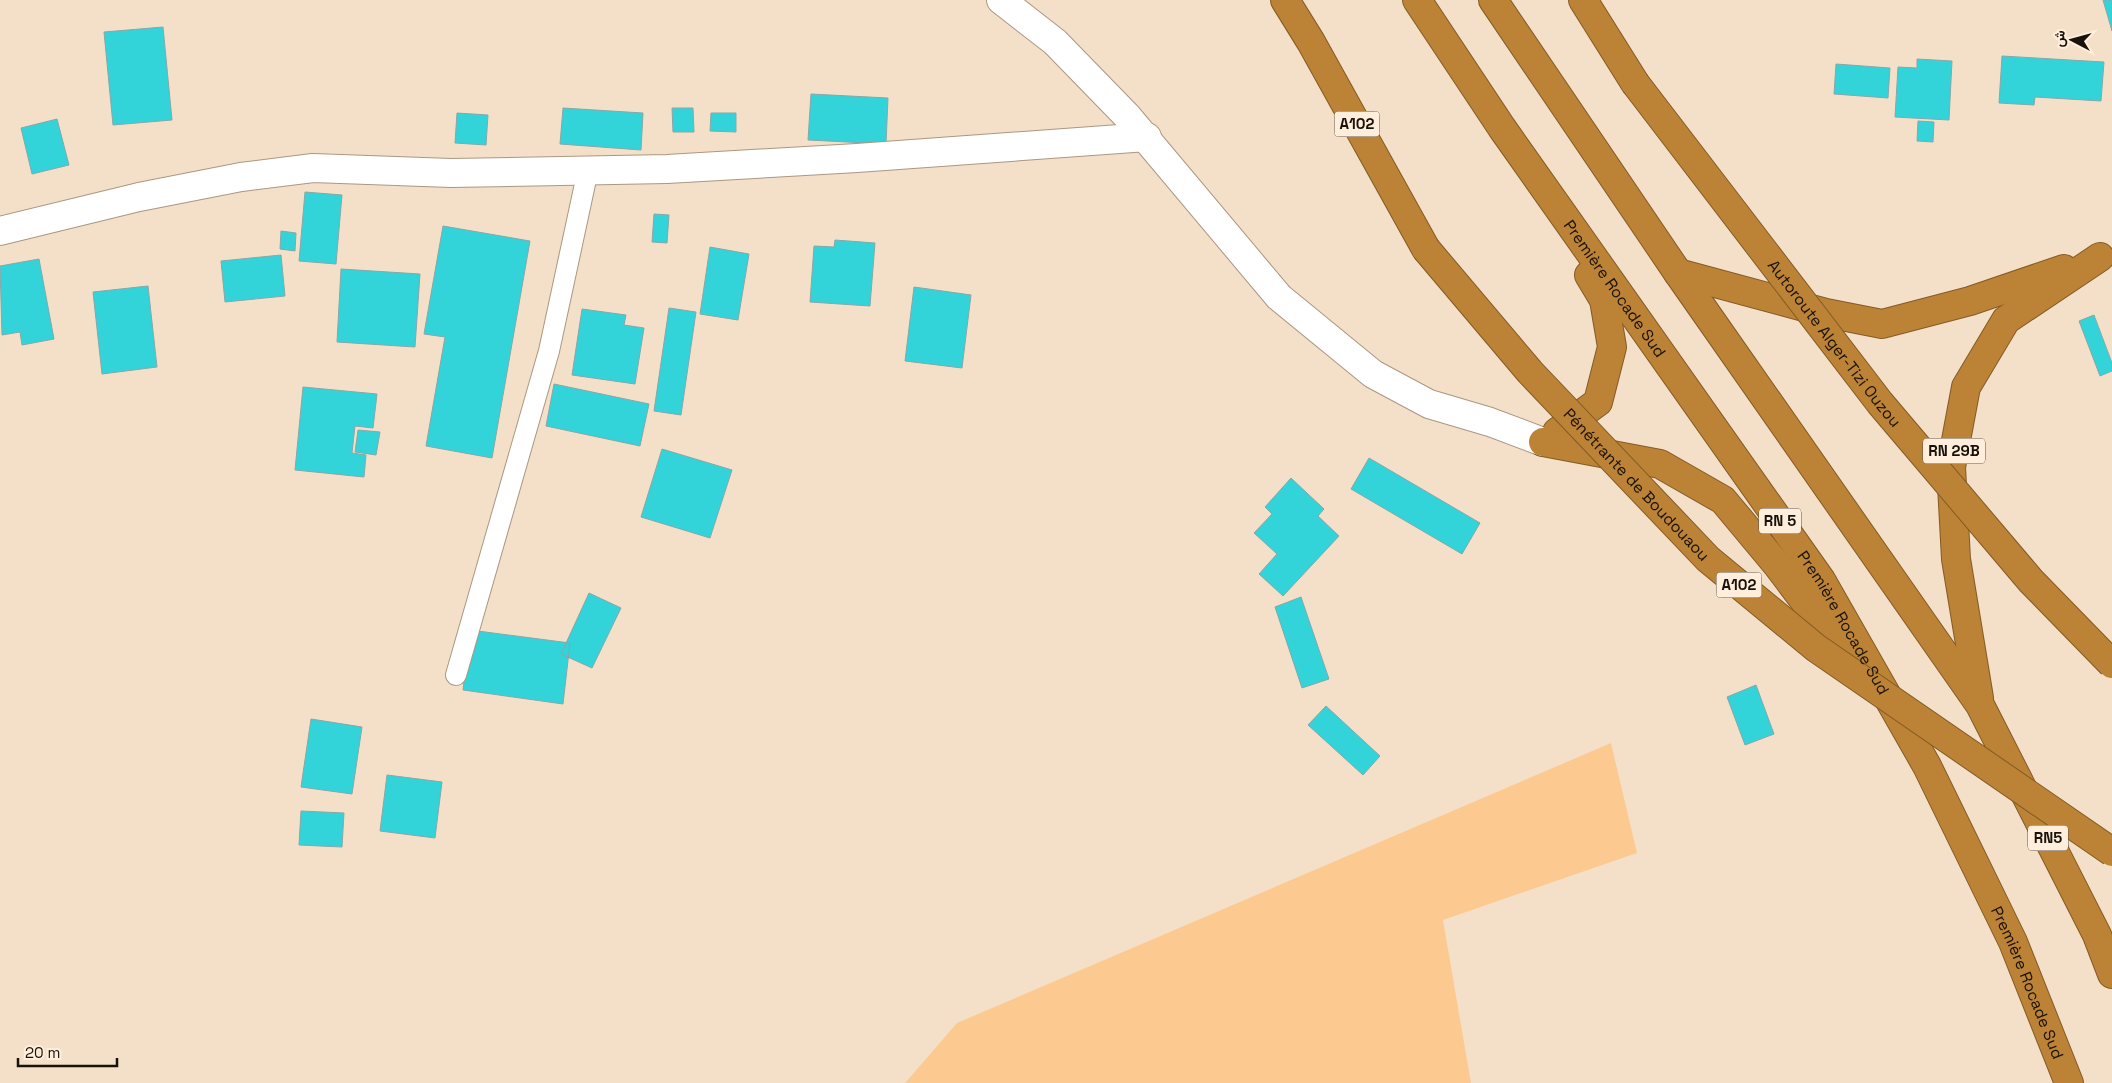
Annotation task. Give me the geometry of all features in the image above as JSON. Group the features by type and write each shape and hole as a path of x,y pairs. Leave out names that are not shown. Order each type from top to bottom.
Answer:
{"highway":[{"name":"Pénétrante de Boudouaou","path":"1286,0 1426,249 1530,372 1708,559 1816,648 2112,852"},
{"name":"Première Rocade Sud","path":"1417,0 1502,128 1821,580 1927,766 2013,942 2070,1083"},
{"path":"1494,0 1678,273 1980,705"},
{"name":"Autoroute Alger-Tizi Ouzou","path":"1583,0 1635,83 1880,403 2031,581 2112,664"},
{"path":"1502,128 1604,300 1612,347 1598,402 1544,442"},
{"name":"RN 29B","path":"1678,273 1826,313 1882,324 1970,302 2106,255"},
{"name":"RN 29B","path":"1980,705 1956,559 1951,467 1966,387 2006,320 2106,255"},
{"path":"1544,442 1660,464 1723,500 1778,566 1927,766"},
{"name":"RN5","path":"1980,705 2097,935 2112,974"}],"street":[{"path":"1000,0 1055,42 1146,137 1279,296 1373,374 1429,404 1490,422 1544,442"},
{"path":"0,232 139,197 241,177 313,168 451,173 667,169 847,159 1146,137"}],"lane":[{"path":"456,675 549,351 588,170"}],"shaded area":[{"path":"1611,743 1637,853 1443,920 1471,1083 905,1083 957,1023"}],"building":[{"path":"2103,0 2112,0 2112,31"},
{"path":"163,27 172,120 113,125 104,32"},
{"path":"2002,56 2104,62 2101,101 2035,97 2034,105 1999,103"},
{"path":"1917,59 1952,61 1949,120 1895,117 1898,67 1917,68"},
{"path":"1836,64 1890,68 1888,98 1834,94"},
{"path":"811,94 888,98 886,144 808,140"},
{"path":"563,108 643,113 641,150 560,144"},
{"path":"672,108 693,108 694,132 673,132"},
{"path":"457,113 488,115 486,145 455,143"},
{"path":"711,113 736,113 736,132 710,131"},
{"path":"57,119 69,165 32,174 21,128"},
{"path":"1918,121 1934,122 1933,142 1917,141"},
{"path":"305,192 342,195 336,264 299,261"},
{"path":"654,214 669,215 667,243 652,242"},
{"path":"443,226 530,241 492,458 426,446 445,337 424,334"},
{"path":"281,231 296,233 295,251 280,249"},
{"path":"835,240 875,243 870,306 810,302 814,246 834,247"},
{"path":"710,247 749,254 738,320 700,314"},
{"path":"281,255 285,296 225,302 221,261"},
{"path":"39,259 54,339 22,345 20,332 2,335 0,266"},
{"path":"341,269 420,274 415,347 337,342"},
{"path":"148,286 157,367 102,374 93,292"},
{"path":"914,287 971,295 962,368 905,361"},
{"path":"669,308 696,312 681,415 654,411"},
{"path":"582,309 626,315 624,325 644,328 635,384 572,375"},
{"path":"2094,315 2112,363 2112,371 2100,376 2079,321"},
{"path":"554,384 649,404 640,446 546,426"},
{"path":"303,387 377,394 373,428 355,426 352,453 366,455 364,477 295,470"},
{"path":"358,430 380,432 376,455 355,452"},
{"path":"662,449 732,470 710,538 641,517"},
{"path":"1369,458 1480,523 1462,554 1351,489"},
{"path":"1291,478 1324,509 1318,516 1339,536 1283,596 1259,574 1277,554 1254,533 1272,514 1265,507"},
{"path":"589,593 621,608 592,668 561,654"},
{"path":"1301,597 1329,679 1302,688 1275,607"},
{"path":"470,630 570,643 563,704 463,690"},
{"path":"1756,685 1774,734 1745,745 1727,697"},
{"path":"1326,706 1380,756 1363,775 1308,725"},
{"path":"311,719 362,727 352,794 301,787"},
{"path":"387,775 442,782 435,838 380,831"},
{"path":"301,811 344,813 342,847 299,845"}]}
